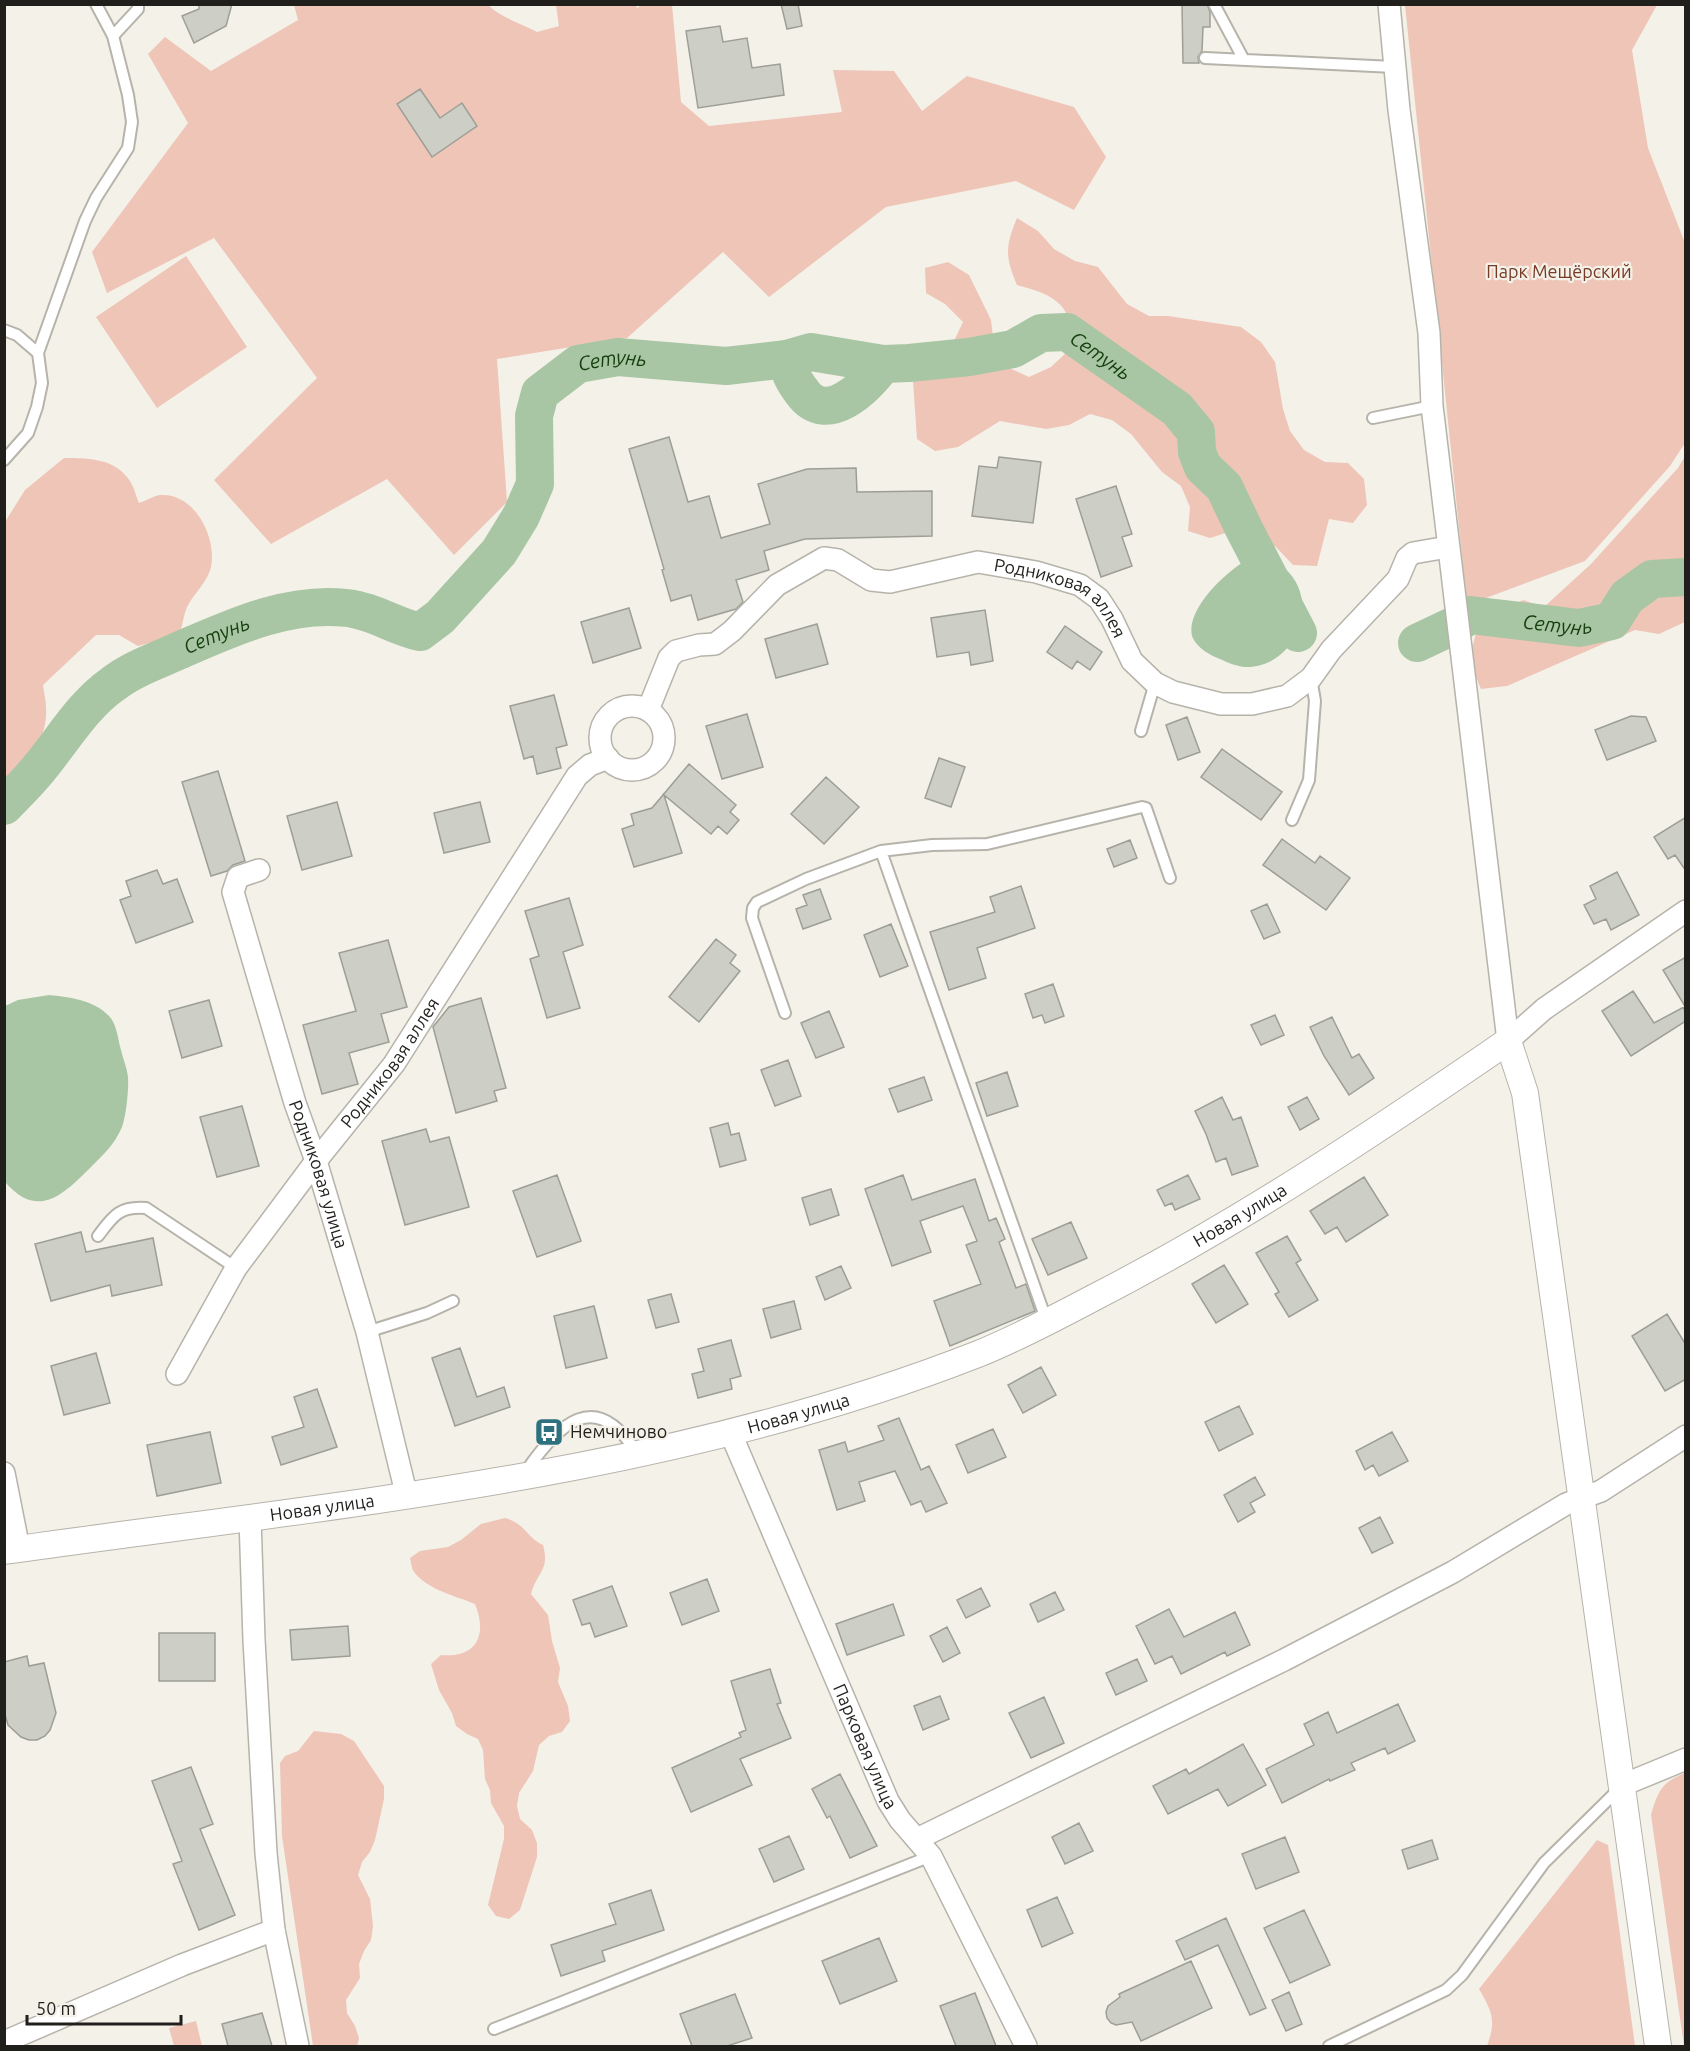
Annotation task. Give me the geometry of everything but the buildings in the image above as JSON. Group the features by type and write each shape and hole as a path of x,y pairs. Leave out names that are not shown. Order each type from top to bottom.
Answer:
{"street":[{"path":"1389,4 1394,67 1429,333 1432,406 1448,547 1508,1041 1525,1093 1658,2046"},
{"name":"Родниковая аллея","path":"648,710 669,658 676,651 699,645 715,644 732,631 777,585 824,558 838,560 872,580 890,582 978,562 1036,572 1080,585 1099,599 1112,619 1132,661 1155,683 1173,692 1221,704 1252,704 1287,696 1311,678 1331,650 1398,579 1407,558 1413,553 1448,547"},
{"path":"636,706 648,710 657,718 663,729 664,741 660,753 652,763 629,770 617,766 608,758 602,747 601,734 604,722 612,713 623,707 636,706"},
{"name":"Родниковая аллея","path":"177,1374 236,1269 316,1161 394,1064 577,776 590,765 608,758"},
{"name":"Родниковая улица","path":"259,870 238,877 233,892 295,1103 316,1161 367,1332 407,1497"},
{"path":"1508,1041 1544,1009 1686,911"},
{"name":"Новая улица","path":"12,1550 407,1497 521,1479 731,1434 921,1375 982,1352 1047,1322 1168,1260 1295,1184 1508,1041"},
{"name":"Парковая улица","path":"731,1434 888,1801 900,1820 931,1856 1026,2046"},
{"path":"917,1839 1284,1660 1454,1572 1566,1504 1601,1491 1686,1436"},
{"path":"4,1473 12,1550"},
{"path":"250,1518 254,1640 266,1853 274,1930 298,2046"},
{"path":"1623,1785 1686,1759"},
{"path":"4,2042 182,1965 274,1930"}],"lane":[{"path":"4,460 28,433 37,407 42,383 38,352 85,221 96,198 128,148 132,122 128,95 113,36 96,4"},
{"path":"113,36 138,9 138,4"},
{"path":"1214,4 1244,60"},
{"path":"1205,58 1394,67"},
{"path":"4,330 17,334 38,352"},
{"path":"1373,418 1432,406"},
{"path":"1292,819 1309,780 1315,701 1311,678"},
{"path":"1141,731 1155,683"},
{"path":"785,1013 752,918 753,908 757,902 806,879 881,851 932,845 987,844 1142,807 1146,808 1151,818 1170,878"},
{"path":"881,851 1047,1322"},
{"path":"98,1236 114,1214 132,1207 146,1208 236,1269"},
{"path":"367,1332 427,1313 453,1301"},
{"path":"521,1479 542,1448 570,1421 591,1416 612,1423 624,1434 638,1455"},
{"path":"1329,2046 1446,1990 1462,1975 1544,1863 1623,1785"},
{"path":"494,2029 931,1856"}],"green space":[{"path":"635,4 637,8 642,5 672,5 681,102 709,126 842,112 833,70 894,71 922,111 967,76 1074,107 1106,157 1074,210 1016,181 886,207 769,297 723,252 627,338 497,359 507,502 454,555 387,479 271,544 214,480 317,378 214,238 107,293 92,252 188,123 148,54 165,37 211,71 298,20 294,5 488,5 505,17 537,32 559,26 556,5"},
{"name":"Парк Мещёрский","path":"1405,5 1657,5 1632,50 1648,148 1685,243 1685,443 1670,466 1585,561 1467,605"},
{"path":"1017,218 1038,231 1054,249 1075,261 1098,267 1127,304 1149,316 1168,316 1241,327 1261,342 1275,362 1283,409 1290,431 1304,450 1325,462 1348,463 1364,479 1367,505 1353,523 1329,519 1317,566 1293,565 1276,547 1256,535 1232,531 1210,538 1188,531 1190,507 1181,486 1162,472 1131,434 1112,420 1090,414 1069,425 1046,429 1000,421 958,447 935,451 917,439 912,367 932,353 953,343 963,322 945,304 926,293 925,268 948,262 969,275 991,320 994,345 1007,367 1029,377 1051,367 1068,351 1070,327 1064,309 1051,298 1017,285 1013,275 1008,252 1010,237"},
{"path":"186,256 247,347 157,408 96,317"},
{"path":"1685,456 1685,622 1659,634 1635,630 1507,686 1481,689 1472,663 1474,641 1480,621 1523,600 1544,607 1591,564 1678,468"},
{"path":"64,458 91,459 117,468 130,481 139,503 161,495 173,496 184,501 201,519 207,531 212,555 211,567 207,578 187,607 181,629 160,640 138,646 119,635 96,635 43,685 46,720 43,732 34,752 5,789 5,522 25,490"},
{"path":"505,1518 522,1527 543,1545 544,1566 531,1594 548,1615 552,1641 560,1668 558,1682 568,1706 570,1721 562,1732 549,1736 539,1745 533,1771 519,1793 517,1806 520,1819 532,1830 537,1843 537,1857 520,1910 509,1919 496,1916 488,1905 504,1839 504,1826 491,1803 490,1790 485,1779 483,1750 478,1739 456,1726 452,1713 439,1690 431,1664 441,1655 463,1653 471,1649 479,1635 479,1616 475,1604 434,1588 420,1578 413,1571 410,1558 420,1551 448,1547 481,1524"},
{"path":"314,1731 341,1734 354,1741 384,1786 384,1799 375,1840 370,1852 362,1862 358,1875 370,1899 373,1926 371,1940 359,1964 360,1978 346,2000 347,2013 359,2038 357,2046 313,2046 282,1836 280,1763 285,1756 298,1751"},
{"path":"1685,1773 1686,2046 1684,2046 1651,1815 1662,1788"},
{"path":"1597,1840 1608,1845 1635,2046 1487,2046 1492,2030 1492,2017 1479,1989"},
{"path":"196,2021 202,2046 174,2046 169,2028"}],"shaded area":[{"path":"1259,557 1284,568 1296,582 1301,597 1302,614 1298,630 1290,645 1278,657 1263,665 1245,667 1215,657 1201,648 1192,636 1192,626 1200,605 1216,585 1242,563"},
{"path":"49,995 89,1003 109,1016 117,1032 128,1088 123,1122 112,1144 60,1194 39,1201 28,1200 5,1182 5,1006 18,1000"}],"waterway":[{"name":"Сетунь","path":"4,806 102,692 136,670 239,625 282,612 325,607 357,610 420,632 440,617 499,552 521,516 535,484 534,416 540,393 578,364 618,357 726,366 787,359 811,352 883,364 909,363 969,357 1013,349 1041,333 1067,332 1177,409 1196,432 1197,452 1203,467 1224,487 1298,633"},
{"path":"787,359 792,377 802,392 812,402 823,406 834,405 846,400 867,383 883,364"},
{"name":"Сетунь","path":"1417,643 1455,625 1470,615 1579,628 1612,621 1627,597 1652,579 1686,577"}],"place":[{"name":"Немчиново","path":"549,1432"}]}
